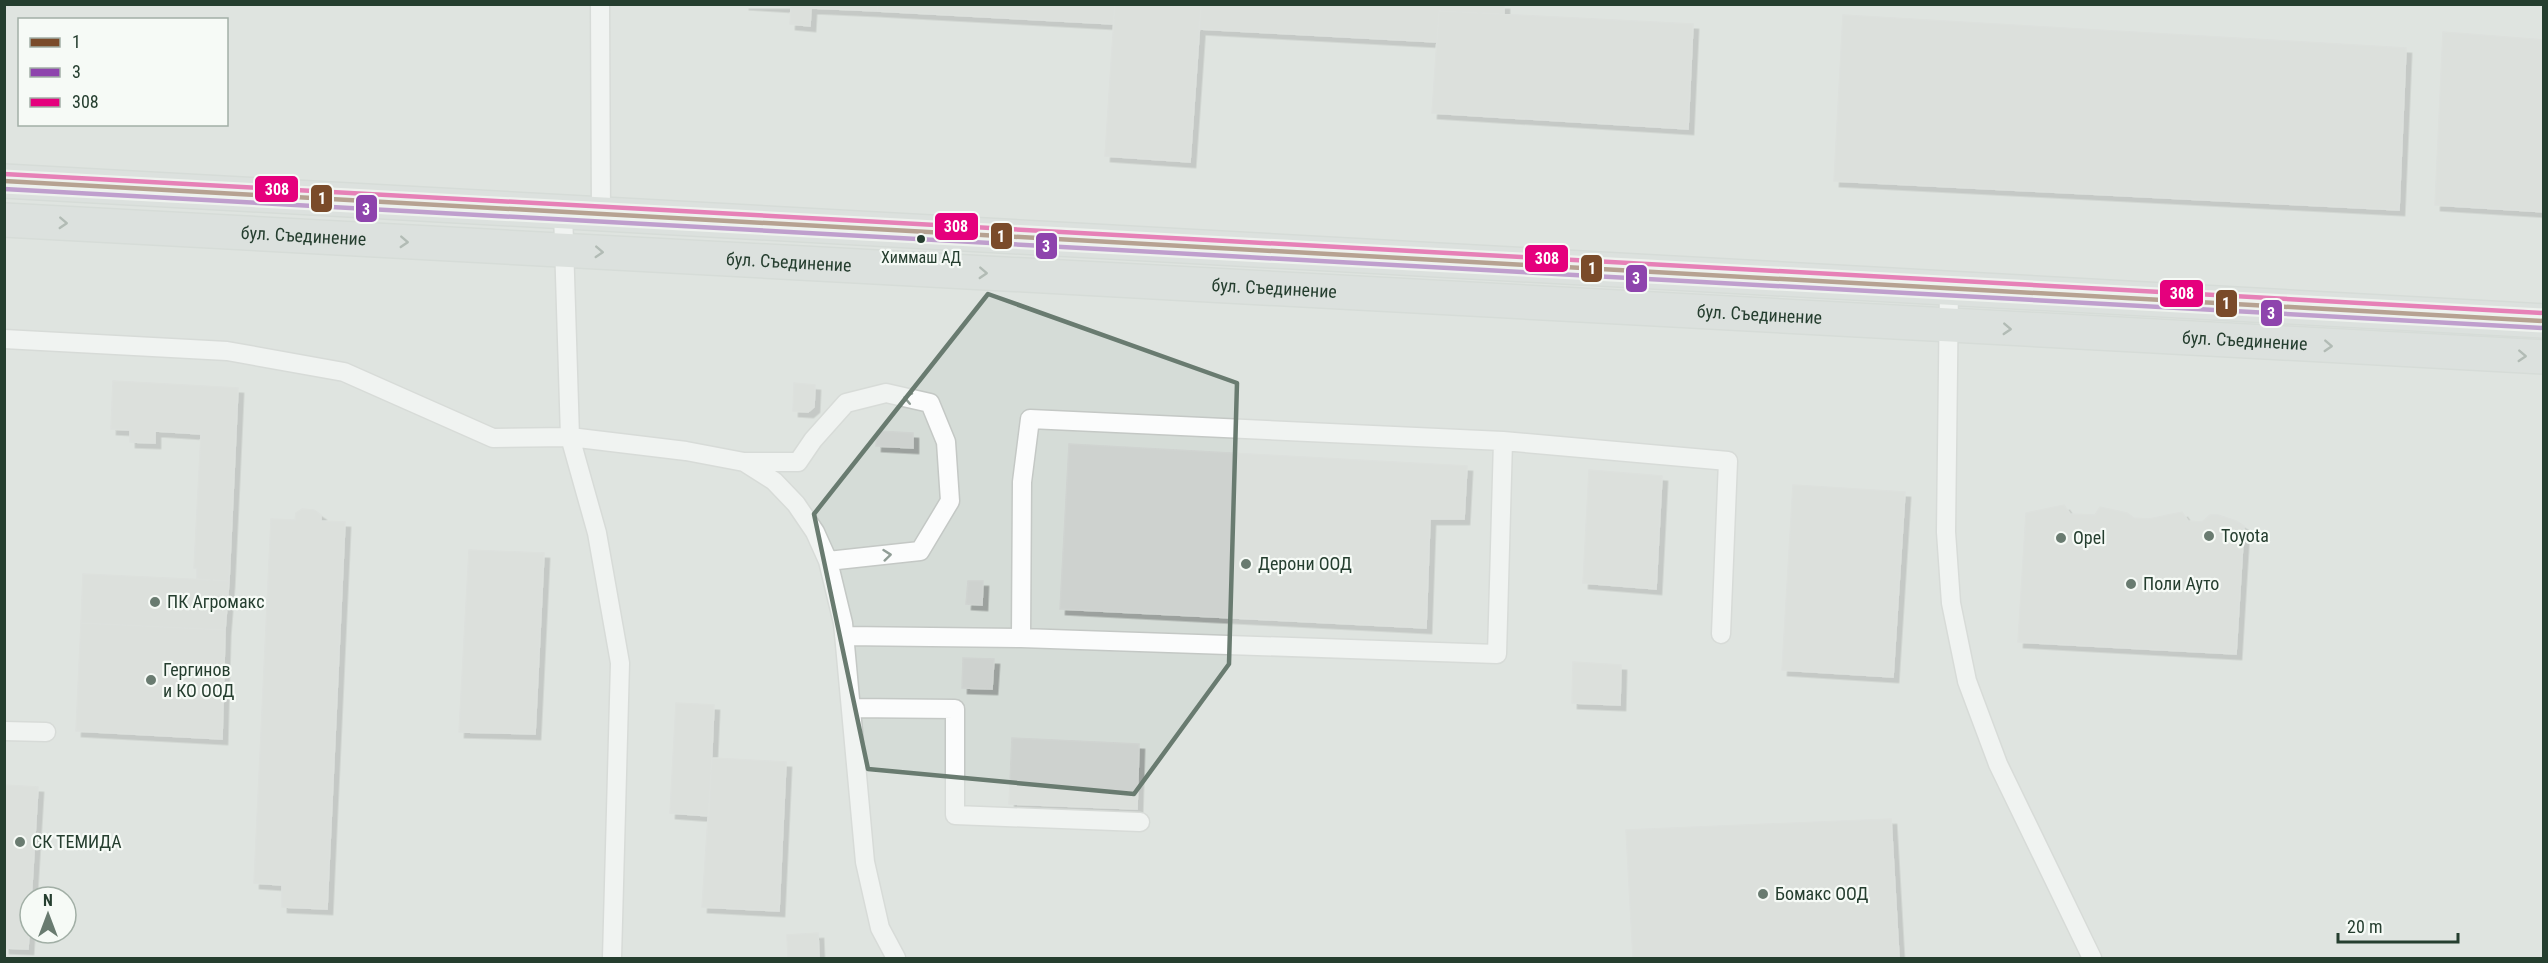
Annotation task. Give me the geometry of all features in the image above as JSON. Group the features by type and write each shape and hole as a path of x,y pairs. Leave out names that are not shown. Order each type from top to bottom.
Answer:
{"main road":[{"name":"бул. Съединение","path":"4,182 2544,321"},
{"name":"бул. Съединение","path":"4,220 2544,357"}],"lane":[{"path":"600,4 602,213"},
{"path":"563,211 570,437 597,533 620,663 612,958"},
{"path":"1949,287 1946,532 1951,603 1967,681 1998,764 2092,958"},
{"path":"4,339 227,351 344,372 493,438 570,437 686,451 744,462 798,462 813,440 846,403 886,393 930,403 946,442 950,501 920,551 828,561"},
{"path":"1021,638 1022,482 1030,419 1503,441 1728,461 1721,634"},
{"path":"844,636 1021,638 1497,654 1503,441"},
{"path":"744,462 774,482 796,504 815,532 828,561 844,636 865,862 880,928 896,958"},
{"path":"851,708 955,709 955,815 1140,822"},
{"path":"4,731 46,732"}],"highlighted area":[{"path":"988,294 1237,383 1229,664 1134,794 868,769 814,514"}],"shaded area":[{"path":"5,5 2543,5 2543,958 5,958"}],"building":[{"path":"743,4 878,4 877,11 811,8 810,26 790,24 791,7"},
{"path":"878,4 1115,4 1113,24 877,11"},
{"path":"1115,4 1201,7 1190,162 1105,156"},
{"path":"1167,4 1504,4 1504,14 1439,11 1437,42 1199,29 1201,7"},
{"path":"1439,11 1693,24 1688,129 1432,113"},
{"path":"1843,15 2406,48 2399,210 1834,181"},
{"path":"2443,32 2544,40 2544,212 2435,205"},
{"name":"ПК Агромакс","path":"113,381 238,388 229,581 197,579 197,568 194,568 201,434 155,431 155,443 130,442 130,430 111,429"},
{"path":"794,383 815,385 814,407 808,412 793,411"},
{"path":"877,431 913,433 913,448 876,446"},
{"name":"Дерони ООД","path":"1069,444 1467,466 1464,519 1430,519 1426,628 1060,609"},
{"path":"1589,470 1662,476 1656,589 1583,583"},
{"path":"1793,485 1905,492 1893,677 1782,670"},
{"name":"Поли Ауто","path":"2064,505 2070,514 2095,515 2100,507 2127,513 2134,518 2149,519 2182,512 2188,521 2202,522 2210,515 2218,515 2244,526 2236,654 2018,642 2026,513"},
{"path":"302,509 314,510 321,515 321,521 345,522 327,909 282,907 282,885 254,883 271,519 295,520 296,513"},
{"path":"469,550 544,553 535,734 459,732"},
{"name":"ПК Агромакс","path":"83,574 229,581 225,630 81,623"},
{"path":"968,581 983,581 982,605 966,604"},
{"name":"Гергинов и КО ООД","path":"81,623 225,630 222,739 76,731"},
{"path":"963,658 994,659 992,689 962,688"},
{"path":"1573,662 1621,665 1620,705 1572,703"},
{"path":"676,703 714,705 709,816 670,813"},
{"path":"1012,738 1139,744 1137,809 1009,804"},
{"path":"712,758 786,762 779,911 702,907"},
{"name":"СК ТЕМИДА","path":"4,785 38,787 32,885 18,885 18,945 28,945 28,949 4,948"},
{"name":"Бомакс ООД","path":"1891,819 1899,958 1633,958 1626,830"},
{"path":"818,933 819,958 788,958 787,935"}],"transit line":[{"name":"308","path":"4,174 2544,313"},
{"name":"1","path":"4,181 2544,321"},
{"name":"3","path":"4,189 2544,328"}],"place":[{"name":"Химмаш АД","path":"921,239"},
{"name":"Toyota","path":"2209,536"},
{"name":"Opel","path":"2061,538"},
{"name":"Дерони ООД","path":"1246,564"},
{"name":"Поли Ауто","path":"2131,584"},
{"name":"ПК Агромакс","path":"155,602"},
{"name":"Гергинов и КО ООД","path":"151,680"},
{"name":"СК ТЕМИДА","path":"20,842"},
{"name":"Бомакс ООД","path":"1763,894"}]}
